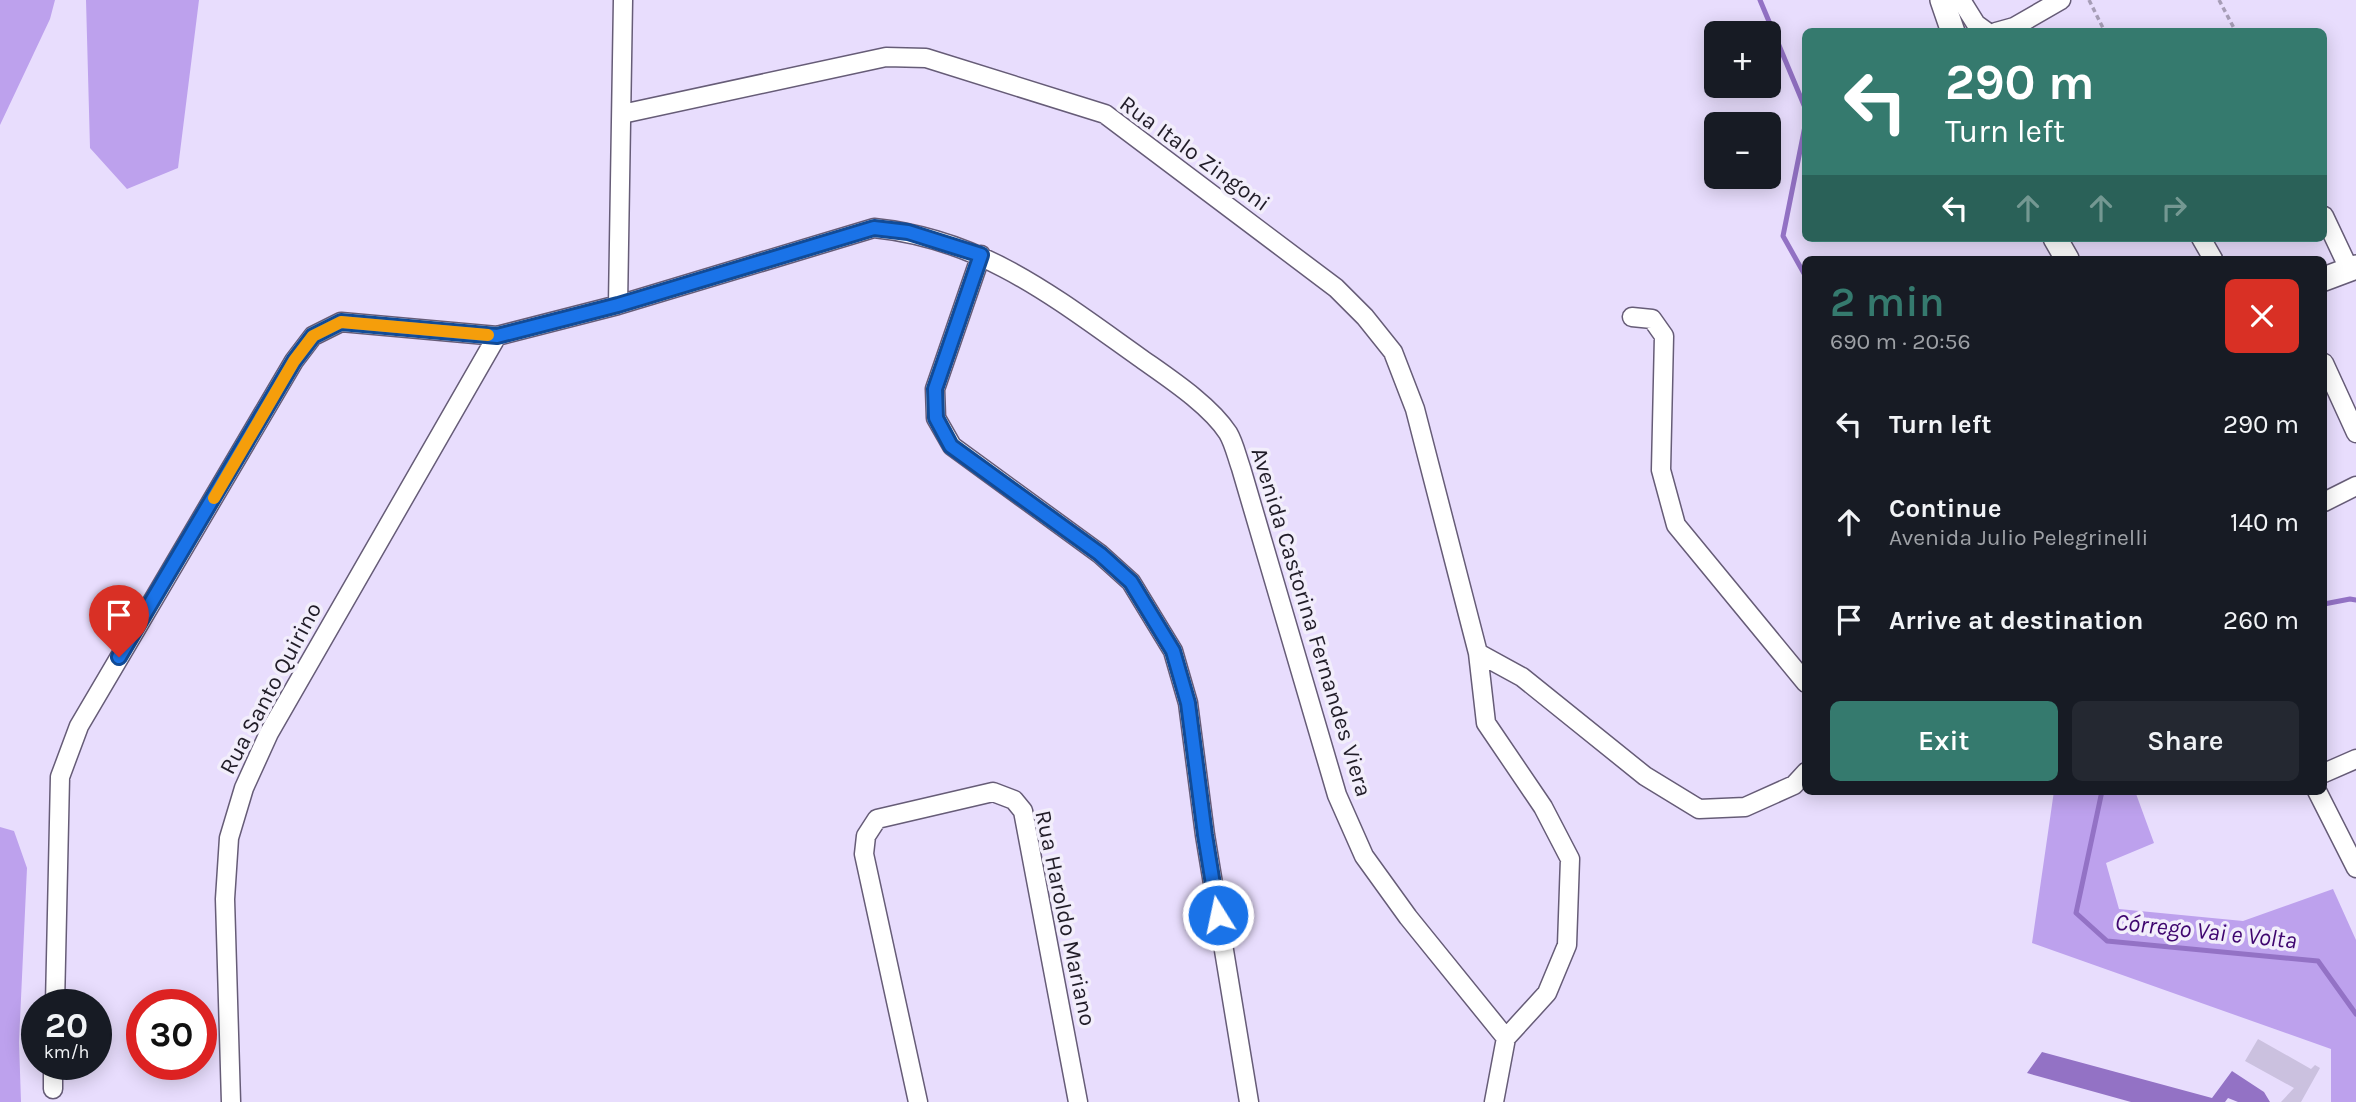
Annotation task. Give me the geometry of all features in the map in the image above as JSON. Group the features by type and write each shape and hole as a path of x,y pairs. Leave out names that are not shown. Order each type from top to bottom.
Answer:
{"street":[{"path":"618,305 623,0"},
{"path":"1942,0 1952,28"},
{"path":"1961,0 1982,28"},
{"path":"2010,28 2061,0"},
{"name":"Rua Italo Zingoni","path":"622,114 886,57 926,58 1105,114 1336,288 1365,317 1393,352 1415,409 1478,653 1486,723 1543,807 1570,859 1567,945 1547,993 1506,1038"},
{"path":"2327,222 2352,268 2327,278"},
{"name":"Avenida Castorina Fernandes Viera","path":"55,989 60,776 79,726 294,361 313,336 341,322 497,336 618,305 874,228 908,232 981,255 1042,288 1194,396 1228,433 1241,468 1337,795 1348,822 1364,856 1408,916 1506,1038"},
{"path":"981,255 935,389 936,418 951,446 1100,554 1131,582 1173,651 1188,703 1205,835 1248,1102"},
{"path":"1632,317 1652,319 1664,336 1661,470 1676,525 1802,678"},
{"name":"Rua Santo Quirino","path":"231,1102 225,899 229,838 244,788 269,733 497,336"},
{"path":"2327,370 2356,433"},
{"path":"2327,500 2356,486"},
{"path":"1478,653 1522,677 1645,776 1699,809 1745,807 1794,785 1802,776"},
{"path":"2327,772 2356,759"},
{"name":"Rua Haroldo Mariano","path":"918,1102 864,854 866,836 877,820 993,793 1014,800 1023,811 1078,1102"},
{"path":"2319,795 2356,868"},
{"path":"1494,1102 1506,1038"},
{"path":"53,1080 53,1089"}],"path":[{"path":"2089,0 2103,28"},
{"path":"2219,0 2234,28"}],"shaded area":[{"path":"0,0 55,0 50,19 0,125"},
{"path":"86,0 199,0 178,168 127,189 90,148"},
{"path":"2053,795 2136,795 2154,843 2106,863 2119,909 2243,921 2333,889 2356,940 2356,1102 2331,1102 2331,1049 2032,943"},
{"path":"0,827 14,831 27,868 19,1042 21,1102 0,1102"},
{"path":"2042,1052 2212,1098 2232,1071 2264,1092 2270,1102 2238,1102 2228,1098 2225,1102 2131,1102 2027,1073"}],"building":[{"path":"2258,1039 2311,1069 2315,1065 2320,1068 2301,1102 2281,1102 2294,1088 2245,1061"}],"waterway":[{"name":"Córrego Vai e Volta","path":"1760,0 1802,100"},
{"name":"Córrego Vai e Volta","path":"1802,141 1783,236 1802,270"},
{"name":"Córrego Vai e Volta","path":"2327,603 2356,600"},
{"name":"Córrego Vai e Volta","path":"2101,795 2076,913 2107,941 2318,961 2356,1014"}],"slow traffic":[{"path":"214,498 294,361 313,336 341,322 488,335"}],"route":[{"path":"119,657 294,361 313,336 341,322 497,336 618,305 874,228 908,232 981,255 935,389 936,418 951,446 1100,554 1131,582 1173,651 1188,703 1218,915"}]}
